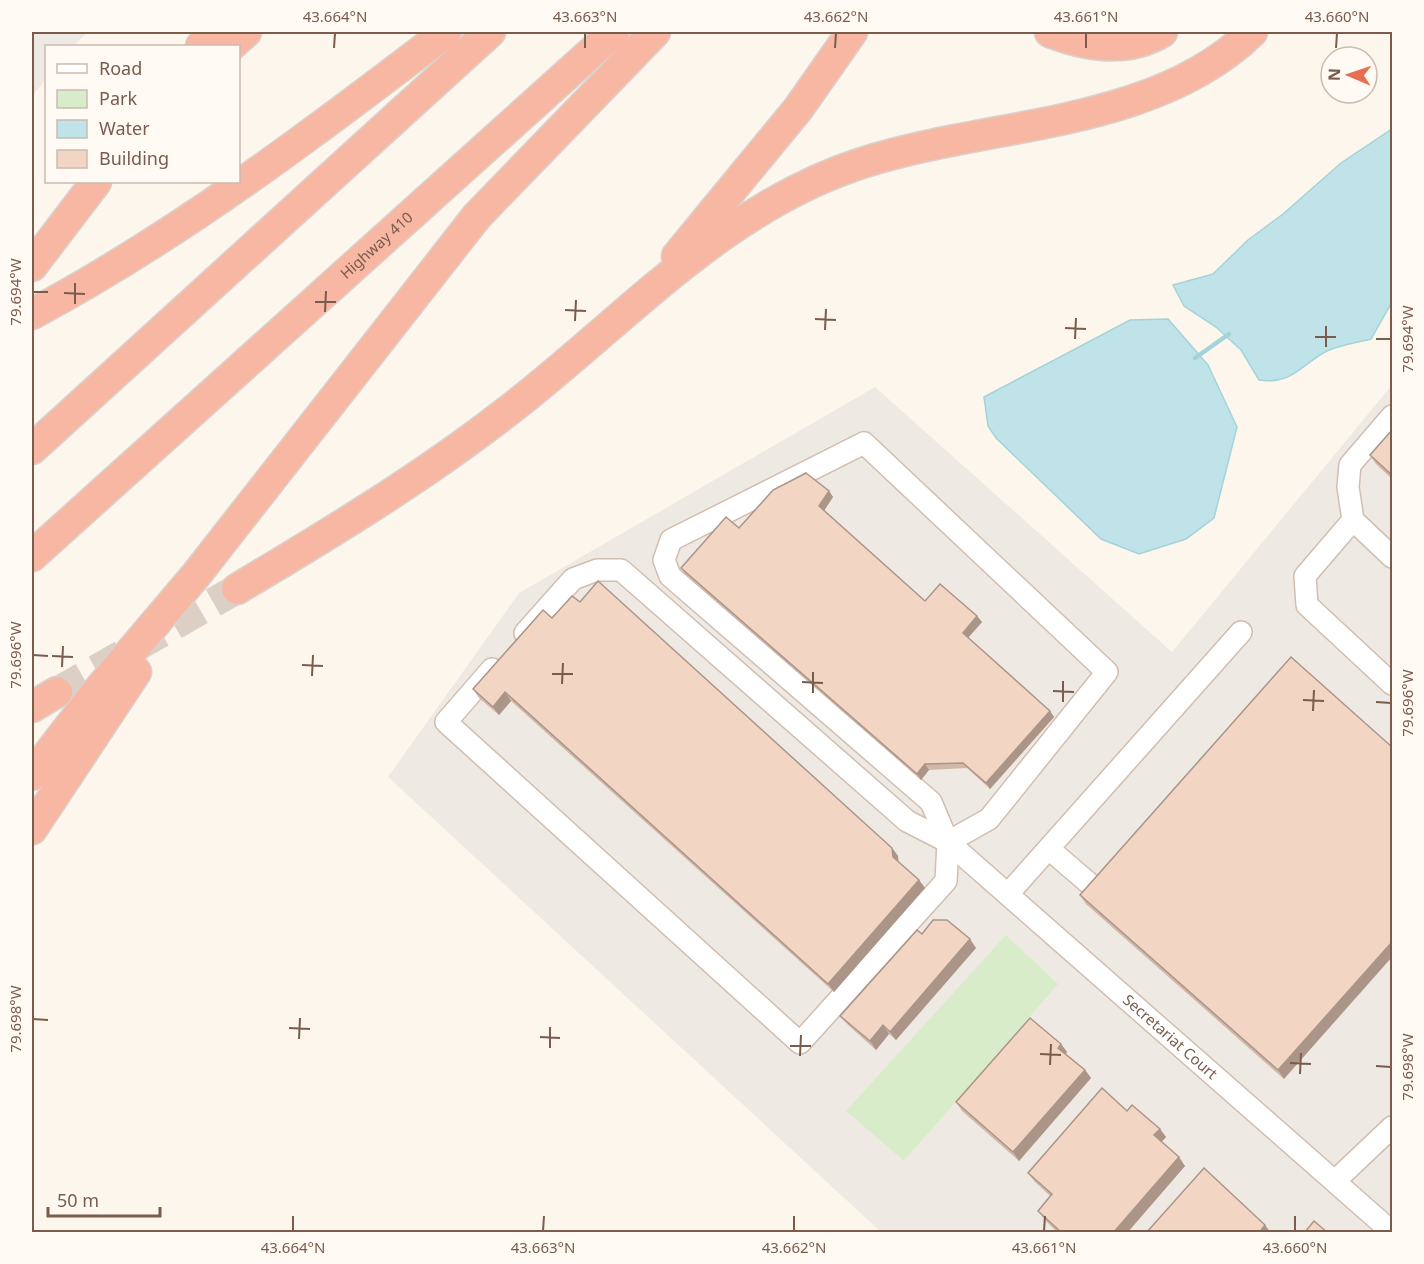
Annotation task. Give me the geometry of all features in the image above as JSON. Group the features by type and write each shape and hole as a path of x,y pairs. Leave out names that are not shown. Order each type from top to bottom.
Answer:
{"highway":[{"path":"202,45 214,32"},
{"path":"231,45 246,32"},
{"path":"240,182 342,111 446,32"},
{"path":"32,449 490,32"},
{"name":"Highway 410","path":"32,556 614,32"},
{"path":"32,775 90,700 196,575 477,216 655,32"},
{"path":"643,298 798,109 852,32"},
{"path":"1050,32 1074,41 1105,47 1151,38 1162,32"},
{"path":"237,589 357,517 505,414 693,257 773,202 806,184 864,162 942,142 1091,112 1132,100 1170,86 1202,69 1252,32"},
{"path":"32,266 95,183"},
{"path":"32,314 161,237 239,183"},
{"path":"32,830 132,678 196,575"},
{"path":"32,707 57,692"}],"street":[{"path":"1392,416 1350,465 1348,487 1353,520 1392,557"},
{"path":"948,842 907,821 621,570 597,570 573,579 446,722 800,1043 946,881 948,842 931,802 670,576 664,560 671,540 864,443 1107,672 989,819 948,842"},
{"path":"1353,520 1305,576 1306,605 1392,684"},
{"path":"1008,894 1241,632"},
{"name":"Secretariat Court","path":"948,842 1392,1233"},
{"path":"1049,849 1091,885"},
{"path":"1335,1181 1392,1127"}],"shaded area":[{"path":"32,32 87,32 75,45 45,45 45,80 32,96"},
{"path":"1392,385 1392,1232 881,1232 388,777 519,593 875,387 1172,652"}],"green space":[{"path":"1006,935 1058,984 904,1161 846,1111"}],"water":[{"path":"1392,129 1392,302 1371,339 1330,350 1316,357 1295,373 1279,380 1259,380 1241,350 1216,327 1184,306 1173,285 1213,274 1248,240 1283,214 1341,163"},
{"path":"1168,319 1208,365 1237,427 1214,518 1186,539 1139,554 1101,539 996,438 988,426 984,397 1130,320"}],"building":[{"path":"1392,430 1392,475 1370,455"},
{"path":"806,473 829,491 819,506 925,601 940,584 977,616 963,633 1050,711 986,783 963,763 925,764 917,774 681,568 726,517 739,528 773,490"},
{"path":"598,581 892,848 893,857 919,880 828,984 505,692 493,707 473,689 543,610 552,618 572,596 580,602"},
{"path":"1291,657 1392,747 1392,942 1278,1070 1080,895"},
{"path":"933,920 947,920 970,939 890,1032 883,1025 870,1041 840,1016 917,930 922,934"},
{"path":"1030,1018 1061,1044 1058,1048 1085,1070 1013,1152 956,1102"},
{"path":"1102,1088 1127,1111 1132,1105 1160,1129 1154,1135 1179,1157 1113,1233 1062,1233 1038,1211 1052,1194 1028,1173"},
{"path":"1204,1168 1265,1225 1259,1233 1146,1233"},
{"path":"1314,1221 1328,1233 1304,1233"}],"waterway":[{"path":"1195,358 1229,334"}],"tunnel":[{"path":"57,692 237,589"}]}
